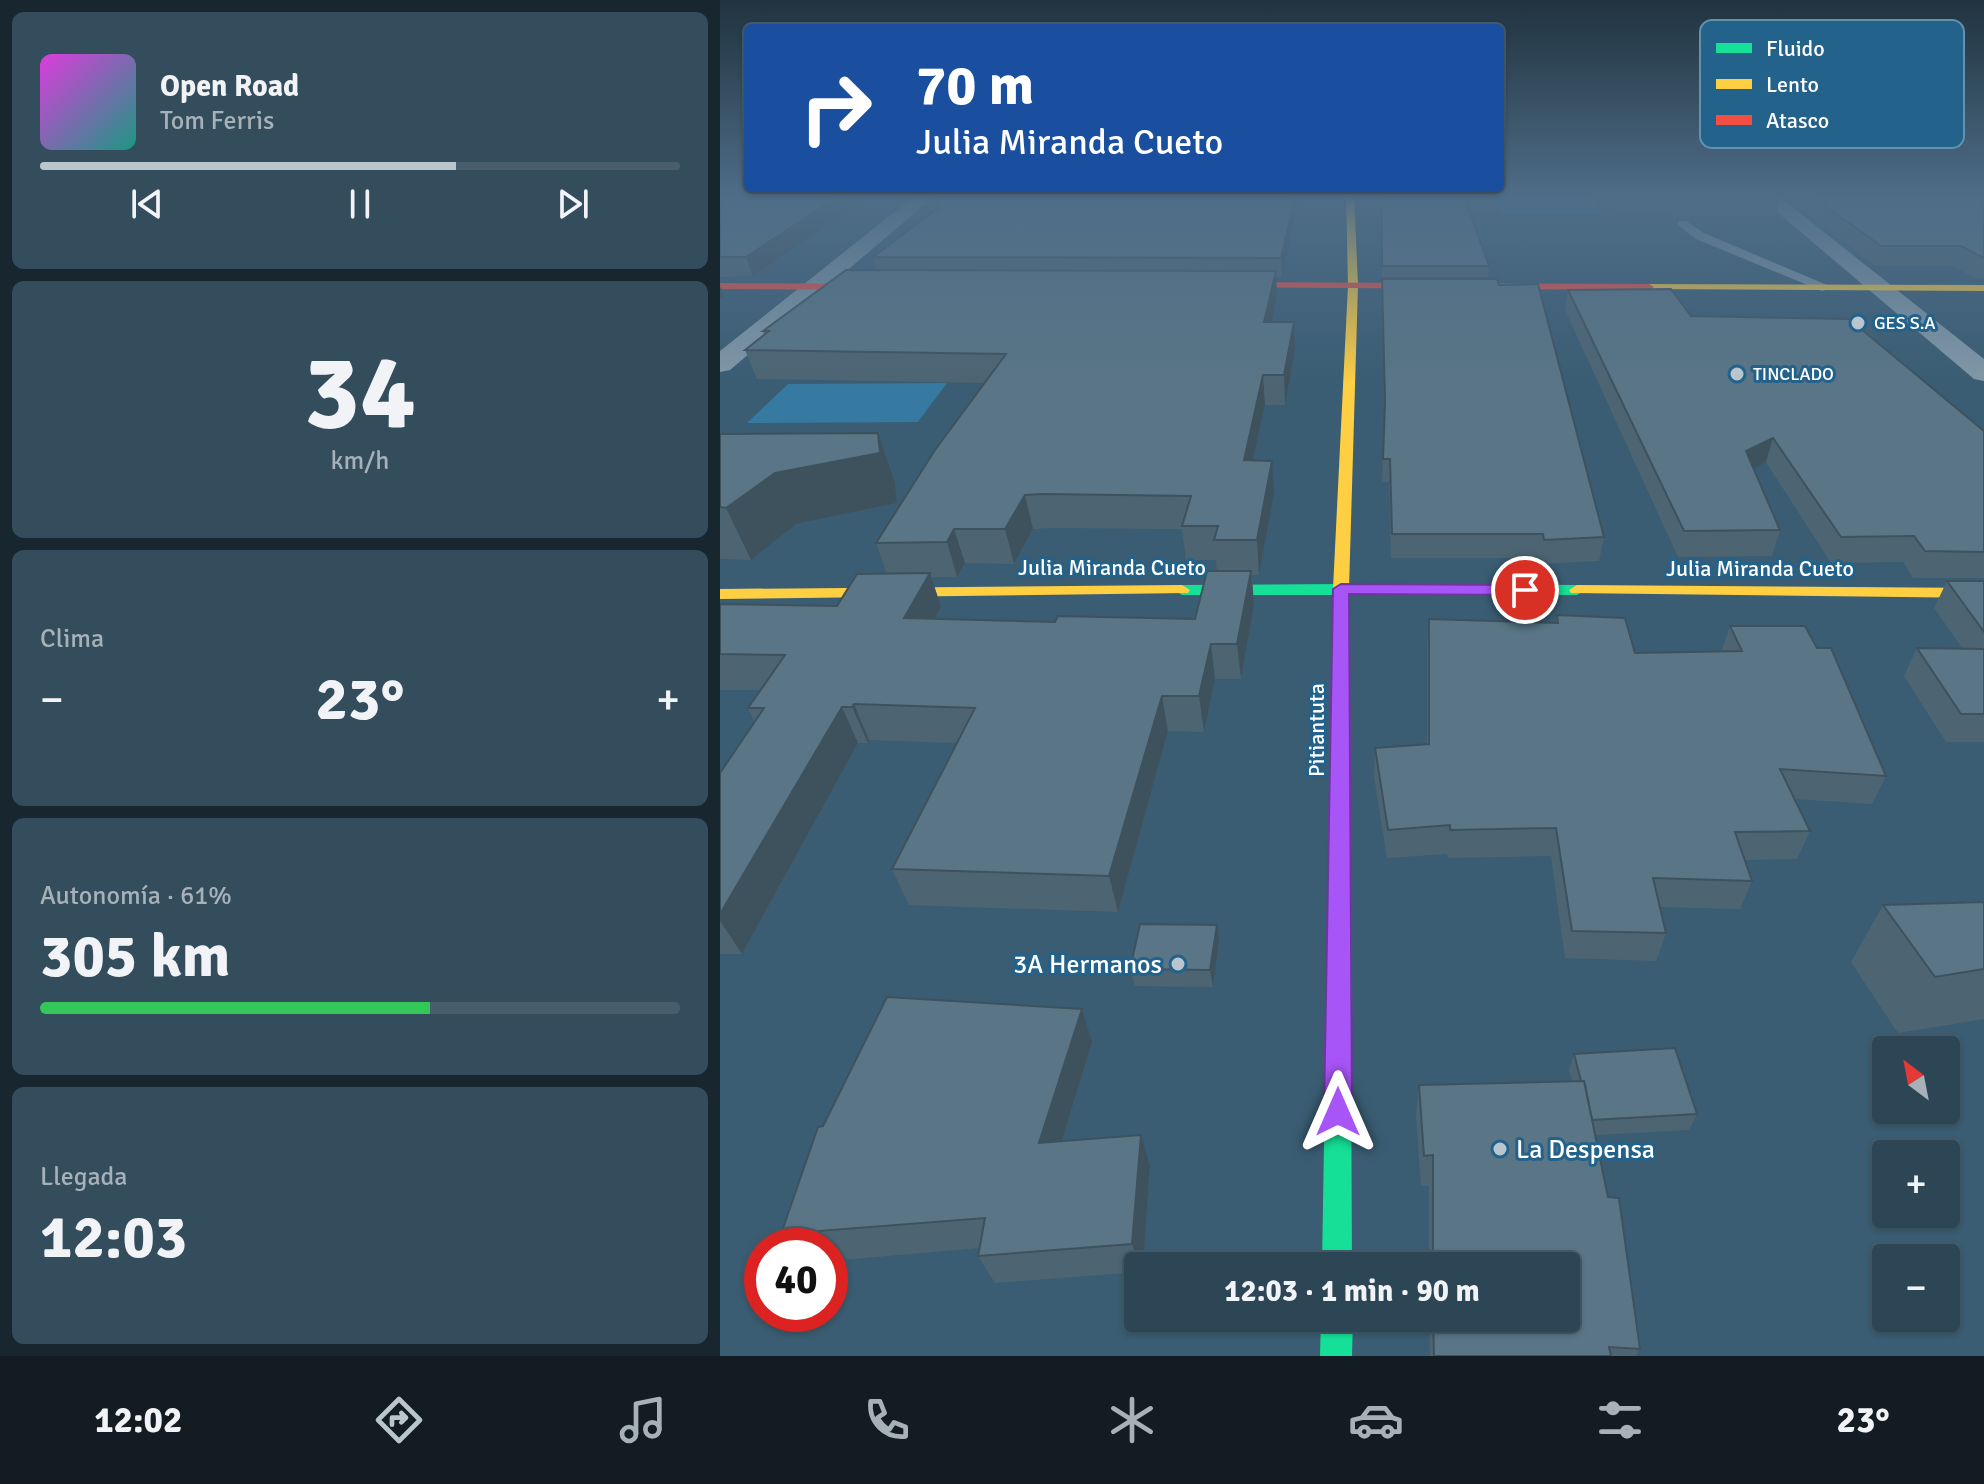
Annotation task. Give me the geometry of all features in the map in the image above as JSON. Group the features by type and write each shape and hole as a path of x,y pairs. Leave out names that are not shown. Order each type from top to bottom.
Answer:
{"street":[{"path":"720,364 852,257"},
{"name":"Pitiantuta","path":"1337,1252 1341,589 1352,257"},
{"path":"1840,257 1984,373"},
{"path":"1195,285 1984,288"},
{"path":"720,286 896,287"},
{"name":"Julia Miranda Cueto","path":"720,594 1341,589 1984,593"},
{"path":"1336,1356 1337,1332"}],"lane":[{"path":"1752,257 1827,288"}],"shaded area":[{"path":"947,383 918,422 747,423 788,384"}],"building":[{"path":"987,257 1281,257 1281,258"},
{"path":"1382,257 1486,257 1489,266 1382,266"},
{"path":"846,270 1276,271 1264,322 1294,322 1284,375 1263,375 1244,460 1272,461 1257,540 1214,540 1218,526 1182,526 1191,496 1043,494 1025,495 1005,529 954,529 947,542 876,543 935,450 1006,354 745,350 769,331 763,331"},
{"path":"1382,279 1497,279 1499,285 1538,284 1604,537 1544,540 1543,534 1392,534 1390,459 1383,459"},
{"path":"1671,289 1691,316 1849,319 1984,431 1984,552 1925,551 1914,536 1841,537 1773,438 1746,451 1780,530 1684,531 1568,290"},
{"path":"878,433 880,453 775,473 726,508 720,507 720,434"},
{"path":"1207,571 1251,571 1237,644 1211,644 1199,696 1162,696 1109,876 892,869 975,708 854,704 852,707 842,707 720,914 720,773 764,708 748,708 785,655 720,654 720,604 837,606 857,574 930,573 904,618 1055,622 1058,616 1195,619"},
{"path":"1947,581 1984,581 1984,632"},
{"path":"1557,615 1625,618 1635,653 1742,651 1730,626 1805,626 1817,648 1831,648 1886,776 1780,769 1810,831 1735,832 1752,881 1653,878 1666,933 1572,931 1556,828 1450,830 1450,825 1388,830 1375,748 1429,744 1429,619 1558,623"},
{"path":"1917,648 1984,649 1984,714 1961,714"},
{"path":"1984,902 1984,969 1935,977 1883,905"},
{"path":"1140,924 1217,925 1210,970 1130,969"},
{"path":"887,997 1082,1009 1039,1143 1141,1135 1132,1244 978,1256 985,1218 848,1229 783,1228 818,1127 823,1126"},
{"path":"1675,1048 1697,1114 1592,1120 1584,1081 1581,1081 1574,1054"},
{"path":"1584,1081 1608,1197 1619,1198 1640,1349 1609,1347 1611,1356 1434,1356 1433,1332 1580,1332 1580,1252 1433,1252 1433,1155 1424,1156 1419,1085"}],"traffic: fast":[{"path":"1337,1252 1341,589"},
{"path":"1182,590 1577,590"},
{"path":"1336,1356 1337,1332"}],"traffic: slow":[{"path":"1341,589 1352,257"},
{"path":"1649,287 1984,288"},
{"path":"720,594 1182,590"},
{"path":"1577,590 1984,593"}],"traffic: jam":[{"path":"1218,285 1649,287"},
{"path":"720,286 882,287"}],"place":[{"name":"GES S.A","path":"1858,323"},
{"name":"TINCLADO","path":"1737,374"},
{"name":"3A Hermanos","path":"1178,964"},
{"name":"La Despensa","path":"1500,1149"}],"route":[{"path":"1338,1112 1341,589 1525,590"}]}
